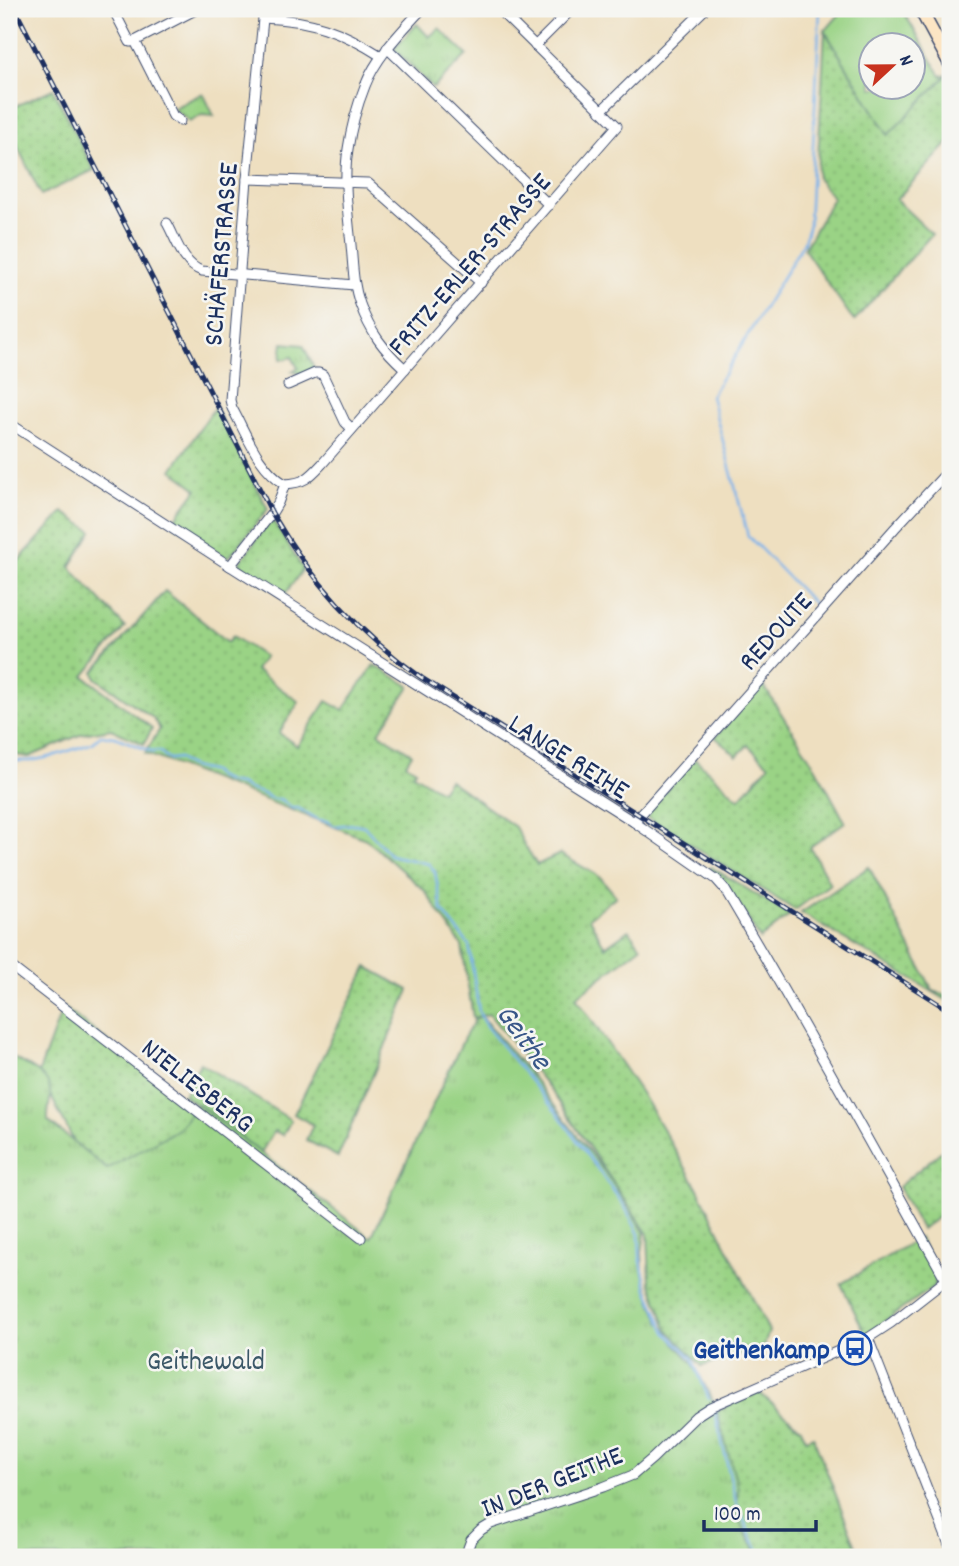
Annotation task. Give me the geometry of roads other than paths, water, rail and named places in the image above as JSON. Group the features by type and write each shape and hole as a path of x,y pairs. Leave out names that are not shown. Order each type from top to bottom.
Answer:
{"street":[{"path":"113,9 130,42 197,9"},
{"path":"405,369 376,337 354,285 347,183 348,150 365,84 384,52 422,9"},
{"path":"499,9 601,111 705,9"},
{"path":"535,46 572,9"},
{"path":"920,9 950,64"},
{"path":"263,13 333,30 384,52 549,205"},
{"name":"SCHÄFERSTRASSE","path":"263,13 230,400 263,465 270,474 285,484"},
{"path":"135,41 173,116 180,121"},
{"name":"FRITZ-ERLER-STRASSE","path":"285,484 297,483 310,477 617,126 601,111"},
{"path":"247,179 369,183 481,283"},
{"path":"167,223 187,261 196,270 354,285"},
{"path":"288,385 315,373 323,375 345,422 352,429"},
{"name":"LANGE REIHE","path":"9,423 634,822 716,879 724,888 842,1090 946,1279"},
{"name":"REDOUTE","path":"634,822 950,469"},
{"path":"230,566 272,513 285,484"},
{"name":"NIELIESBERG","path":"9,965 361,1238"},
{"name":"IN DER GEITHE","path":"468,1557 471,1540 484,1527 633,1475 710,1406 868,1338 946,1279"},
{"path":"868,1338 950,1546"}],"waterway":[{"path":"817,607 748,536 711,396 804,242 809,224 820,9"},
{"name":"Geithe","path":"9,761 50,757 93,743 101,735 115,737 153,752 158,751 170,759 179,758 186,764 212,772 225,781 240,784 273,799 280,799 292,808 298,808 334,826 364,826 390,855 429,864 435,872 442,910 469,945 479,1012 486,1026 561,1118 625,1207 639,1234 640,1257 647,1289 666,1332 692,1358 709,1399"},
{"name":"Geithe","path":"715,1412 736,1502 763,1557"}],"railway":[{"path":"15,9 272,513 303,560 338,604 377,643 422,678 950,1011"}],"place":[{"name":"Geithenkamp","path":"855,1348"}],"park label":[{"name":"Geithewald","path":"206,1359"}]}
